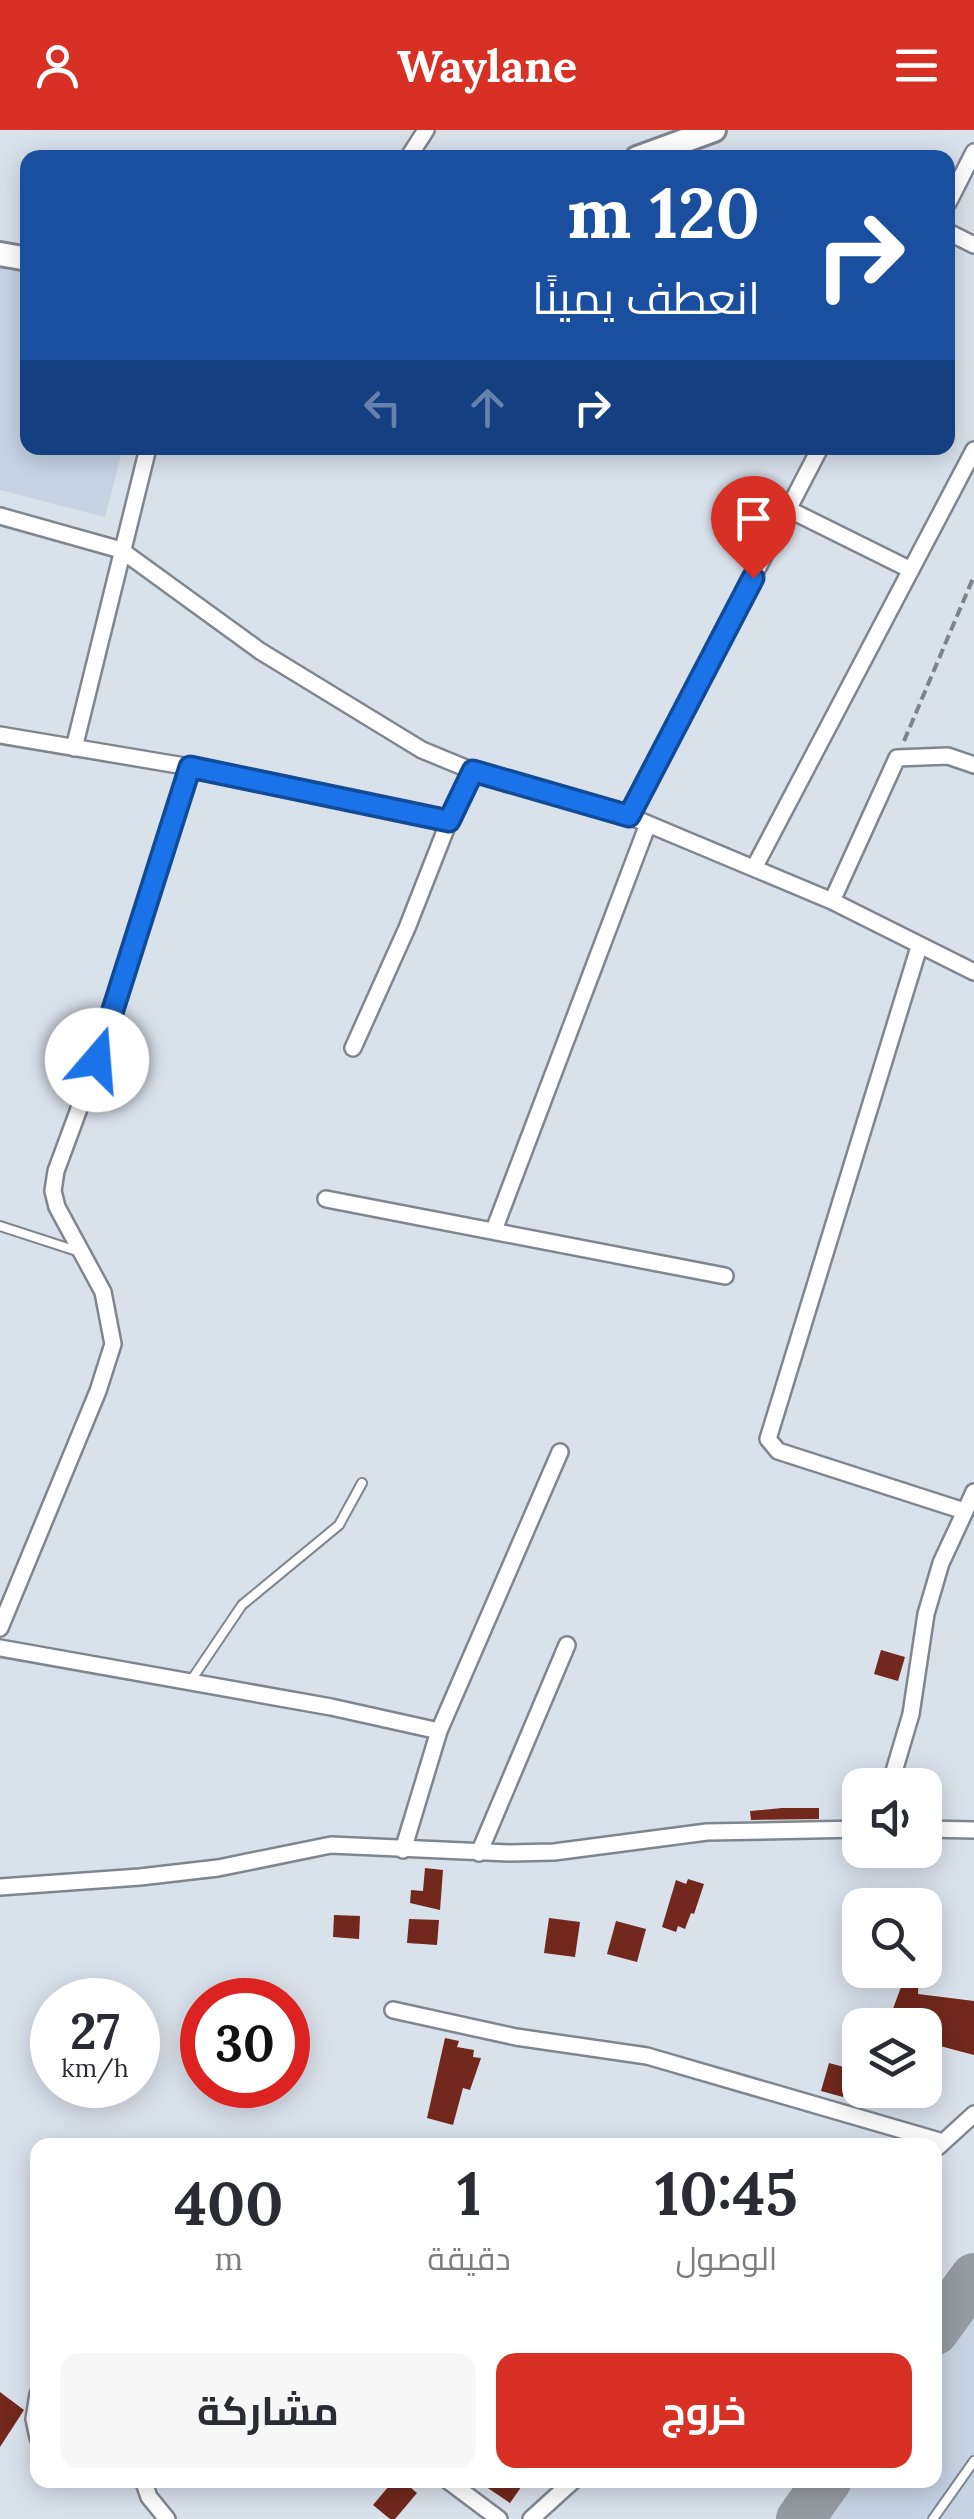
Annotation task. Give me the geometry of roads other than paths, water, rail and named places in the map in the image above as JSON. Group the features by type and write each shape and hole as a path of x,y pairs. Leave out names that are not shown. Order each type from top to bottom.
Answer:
{"main road":[{"path":"659,150 714,130"}],"street":[{"path":"955,189 974,152"},
{"path":"754,868 974,450"},
{"path":"74,748 146,455"},
{"path":"629,816 816,455"},
{"path":"788,509 911,570"},
{"path":"0,516 121,550 260,651 422,750 473,771 629,816 832,901 974,972"},
{"path":"0,735 190,767 449,821"},
{"path":"832,901 897,758 948,756 974,765"},
{"path":"0,1628 113,1344 103,1292 57,1207 53,1191 56,1171 97,1060 190,767"},
{"path":"353,1048 473,771"},
{"path":"494,1230 648,824"},
{"path":"920,947 768,1439 778,1451 964,1511"},
{"path":"326,1199 725,1276"},
{"path":"403,1850 439,1730 560,1452"},
{"path":"895,1768 911,1714 926,1614 941,1563 974,1492"},
{"path":"480,1853 567,1645"},
{"path":"0,1648 332,1706 439,1730"},
{"path":"0,1887 140,1878 332,1846 554,1852 707,1832 842,1829"},
{"path":"942,1829 974,1830"},
{"path":"392,2010 530,2039 629,2052 913,2138"},
{"path":"942,2143 974,2114"},
{"path":"146,2488 167,2519"},
{"path":"458,2488 499,2519"},
{"path":"531,2519 565,2488"}],"lane":[{"path":"0,1226 84,1253"},
{"path":"190,1682 242,1605 339,1526 362,1483"},
{"path":"933,2519 974,2461"}]}
